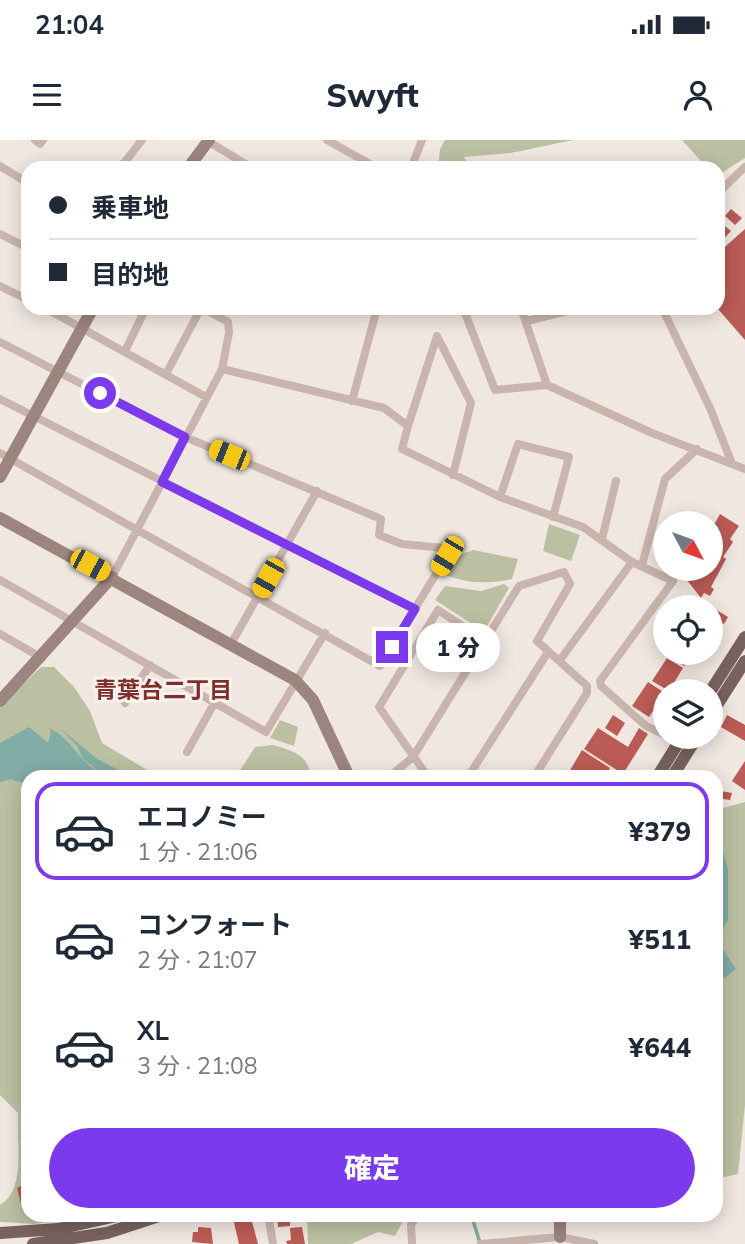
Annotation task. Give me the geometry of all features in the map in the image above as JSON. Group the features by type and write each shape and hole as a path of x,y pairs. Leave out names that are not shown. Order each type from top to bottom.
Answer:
{"main road":[{"path":"718,679 745,637"},
{"path":"723,696 745,661"},
{"path":"660,770 668,749"},
{"path":"676,770 690,749"},
{"path":"0,1233 58,1229 90,1222"},
{"path":"33,1244 107,1233 141,1222"}],"street":[{"path":"35,140 40,144 43,140"},
{"path":"126,161 142,140"},
{"path":"327,140 364,161"},
{"path":"414,161 422,140"},
{"path":"193,161 207,141 241,161"},
{"path":"0,166 21,179"},
{"path":"725,186 745,167"},
{"path":"0,234 21,244"},
{"path":"0,286 21,296"},
{"path":"59,315 206,397"},
{"path":"0,477 5,456 33,416 89,315"},
{"path":"125,351 143,315"},
{"path":"166,374 198,315"},
{"path":"0,701 5,689 43,658 112,577 222,369 229,333 228,322 215,315"},
{"path":"466,315 495,390 547,385 652,433 745,468"},
{"path":"524,315 547,385"},
{"path":"527,321 551,315"},
{"path":"665,315 710,408 731,461"},
{"path":"352,401 375,316"},
{"path":"453,475 471,403 437,336 402,449 453,475 500,497 583,527 632,562 673,581 600,681 601,686 653,729"},
{"path":"0,342 185,437 381,519 379,535 402,544 444,548 447,556 380,666 325,632 5,456"},
{"path":"222,369 384,408 408,426"},
{"path":"0,398 162,482 288,542 415,609"},
{"path":"500,497 518,444 569,457 553,517"},
{"path":"642,565 665,479 696,449"},
{"path":"602,539 616,481"},
{"path":"231,644 317,491"},
{"path":"0,518 112,577 295,680 313,699 346,770"},
{"path":"560,660 632,562"},
{"path":"397,770 413,757 519,586 564,572 570,584 537,640 587,686 587,693 538,770"},
{"path":"0,580 266,732 325,632"},
{"path":"423,770 379,707 438,610 486,641"},
{"path":"0,634 43,658"},
{"path":"472,770 548,652"},
{"path":"125,703 150,665"},
{"path":"187,752 215,702"},
{"path":"269,1222 273,1244"},
{"path":"412,1244 413,1222"},
{"path":"560,1222 560,1240"},
{"path":"481,1244 492,1241 560,1240 594,1244"}],"green space":[{"path":"445,140 573,140 511,153 464,157 467,161 439,161 440,149"},
{"path":"682,140 745,140 745,158 725,171 725,161 701,161"},
{"path":"549,524 580,535 571,561 543,551"},
{"path":"473,550 518,559 512,579 478,582 445,575 452,558"},
{"path":"504,584 509,588 486,628 480,629 435,600 445,586 481,591"},
{"path":"41,667 54,667 74,687 90,711 102,743 147,770 21,770 21,1222 47,1222 34,1224 0,1222 0,1205 14,1188 19,1150 18,1113 0,1095 0,707"},
{"path":"280,720 298,727 294,746 270,738"},
{"path":"273,745 293,752 303,758 309,770 240,770 255,747"},
{"path":"745,802 745,1105 738,1174 723,1177 723,901 728,868 723,851 723,808"},
{"path":"307,1222 402,1222 395,1236 378,1232 351,1244 308,1244"}],"water":[{"path":"29,727 48,743 51,733 49,728 57,732 95,770 21,770 21,783 11,779 0,782 0,743"},
{"path":"61,729 96,758 118,770 97,770 83,759 77,746"},
{"path":"723,851 728,868 728,920 723,929"},
{"path":"723,949 736,969 725,978 723,977"}],"building":[{"path":"731,209 742,218 735,225 725,216"},
{"path":"725,226 731,231 725,238"},
{"path":"745,229 745,340 723,315 725,247"},
{"path":"723,516 739,526 730,539 733,542 723,557"},
{"path":"688,581 714,581 711,595 699,595"},
{"path":"662,665 678,665 683,668 676,679 653,679"},
{"path":"648,682 653,685 653,711 649,717 632,706"},
{"path":"613,715 625,723 617,736 605,728"},
{"path":"727,715 745,725 745,741 723,728"},
{"path":"598,728 628,747 639,728 648,734 626,770 617,770 584,749"},
{"path":"582,750 610,768 609,770 570,770"},
{"path":"745,761 745,790 732,781"},
{"path":"723,791 732,793 730,800 723,799"},
{"path":"21,1186 21,1204 17,1188"},
{"path":"234,1222 252,1222 258,1244 239,1244"},
{"path":"278,1222 290,1222 290,1226 278,1227"},
{"path":"198,1227 211,1228 213,1244 192,1242 193,1232 198,1232"},
{"path":"302,1227 305,1244 287,1244 286,1241 291,1240 290,1228"}],"waterway":[{"path":"473,1222 480,1243"}],"district":[{"name":"青葉台二丁目","path":"163,690"}],"route":[{"path":"100,393 185,437 162,482 288,542 415,609 392,647"}]}
